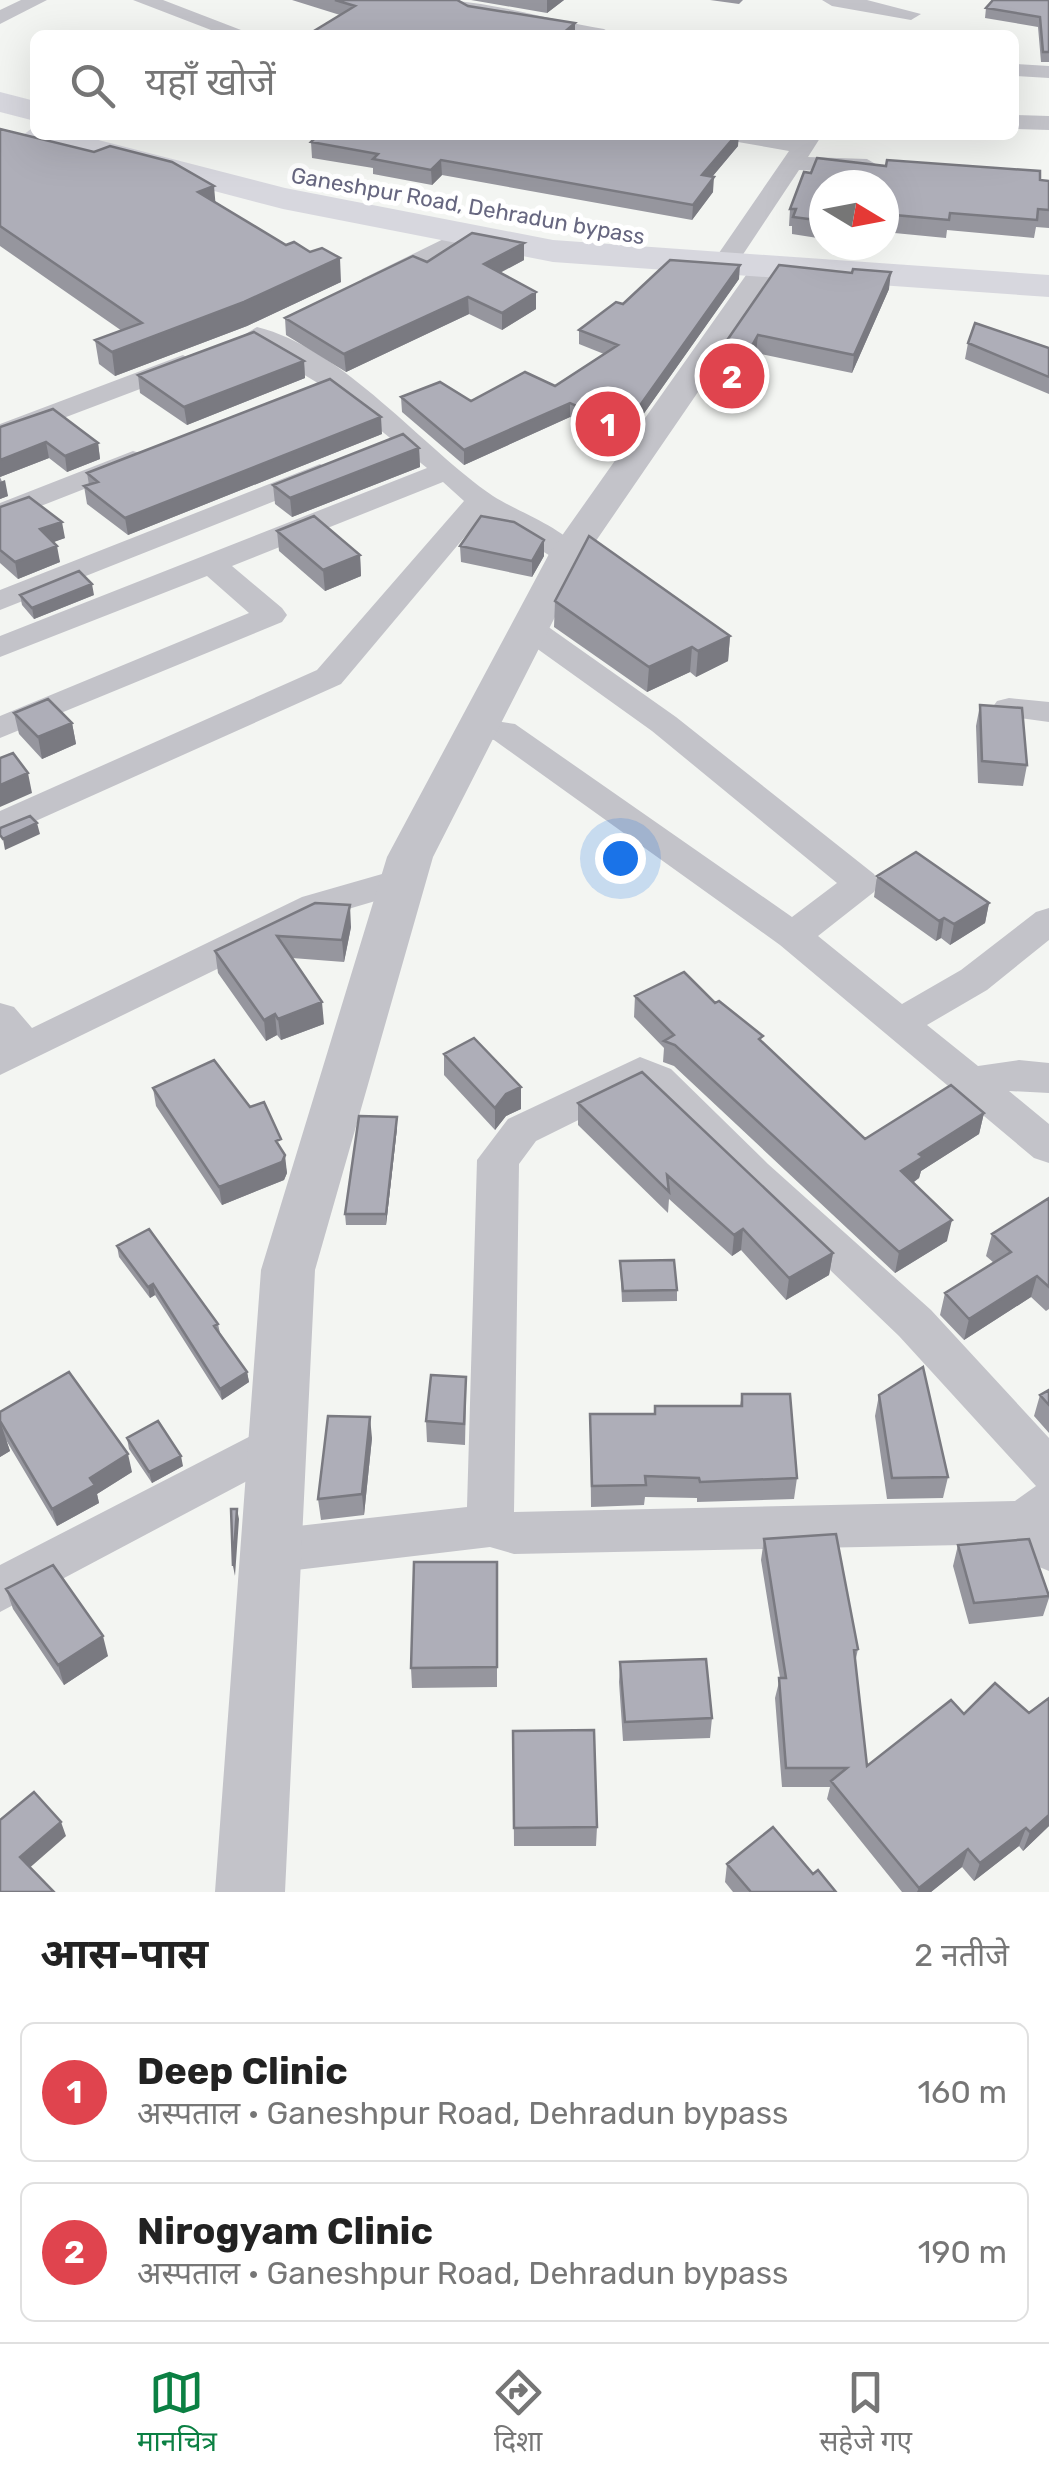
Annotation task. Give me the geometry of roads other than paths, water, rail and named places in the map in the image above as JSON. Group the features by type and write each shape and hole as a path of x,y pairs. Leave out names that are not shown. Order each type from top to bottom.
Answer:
{"main road":[{"path":"0,102 30,110"},
{"path":"0,124 30,132"},
{"path":"61,140 283,198 553,251 742,259 1049,286"},
{"name":"Ganeshpur Road, Dehradun bypass","path":"152,140 345,188 742,259 1049,264"}],"street":[{"path":"0,18 37,0"},
{"path":"143,0 230,30"},
{"path":"446,0 523,22 573,30"},
{"path":"832,0 918,7"},
{"path":"896,30 918,7"},
{"path":"1019,70 1049,72"},
{"path":"1019,122 1049,123"},
{"path":"763,140 890,167"},
{"path":"250,1892 288,1270 410,857 568,554 742,259 802,148"},
{"path":"357,288 468,234"},
{"path":"290,320 247,339 330,382 411,436 480,500 568,554"},
{"path":"0,434 202,356"},
{"path":"294,397 330,382"},
{"path":"0,601 411,436"},
{"path":"0,513 165,448"},
{"path":"0,647 447,470"},
{"path":"0,826 330,677 480,500"},
{"path":"0,728 271,615 210,563"},
{"path":"529,628 664,724 861,882 793,936"},
{"path":"1009,708 1049,712"},
{"path":"477,728 503,731 793,936 1049,1147"},
{"path":"0,1017 13,1054 316,906 403,880"},
{"path":"900,1024 974,980 1049,921"},
{"path":"490,1526 498,1160 522,1130 640,1072 657,1079 754,1175 916,1322 1049,1470"},
{"path":"970,1082 1019,1075 1049,1078"},
{"path":"0,1590 278,1442"},
{"path":"271,1550 490,1526 514,1533 1041,1524"}],"place":[{"name":"Nirogyam Clinic","path":"732,376"},
{"name":"Deep Clinic","path":"608,424"}]}
